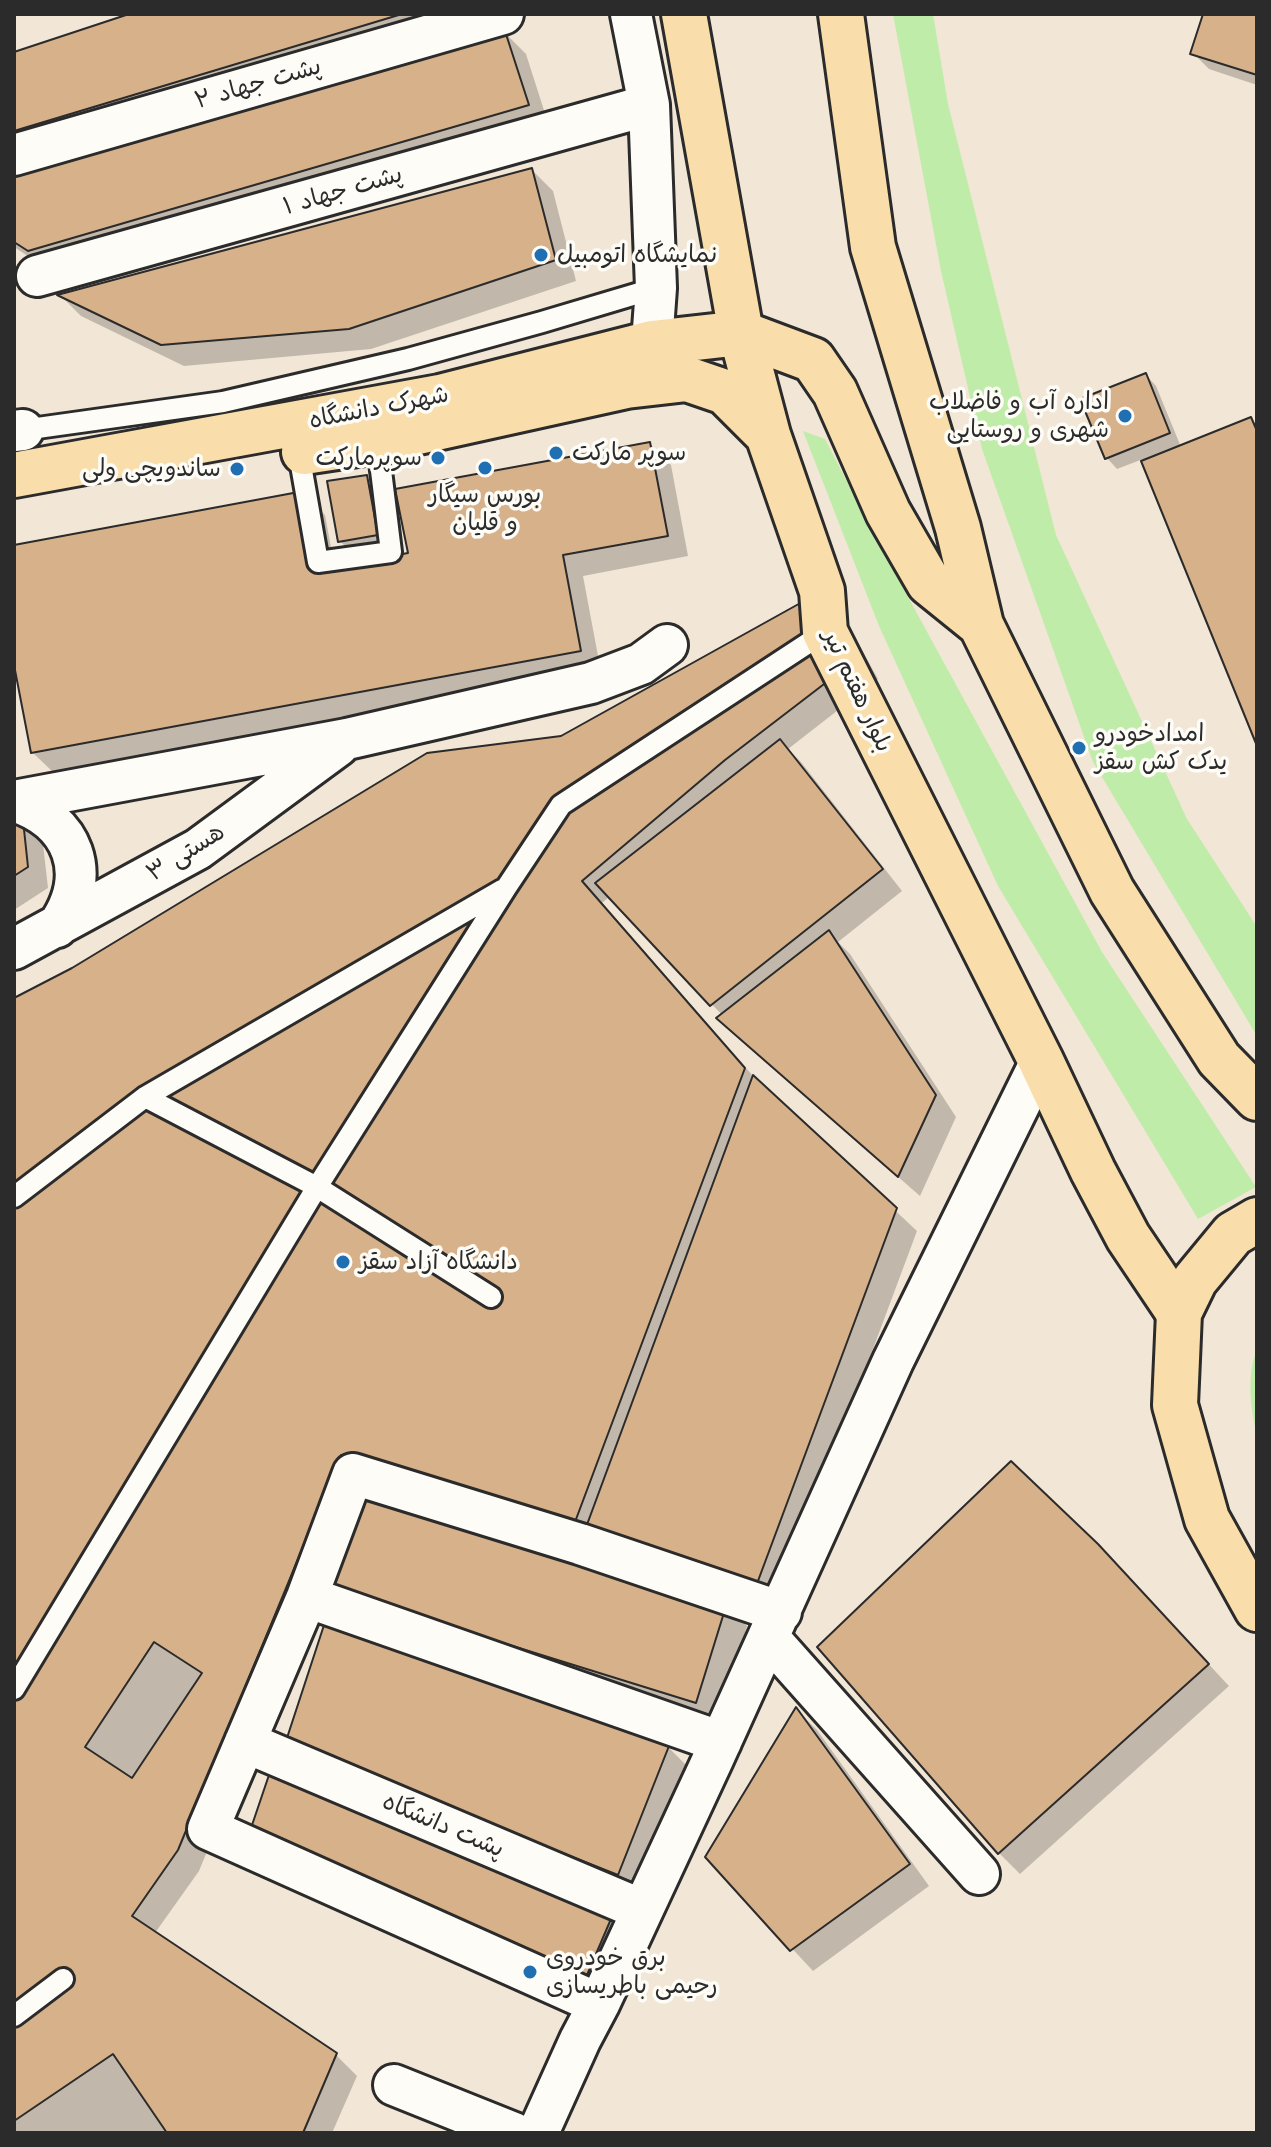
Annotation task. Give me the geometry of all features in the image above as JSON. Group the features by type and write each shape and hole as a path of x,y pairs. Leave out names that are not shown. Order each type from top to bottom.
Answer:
{"main road":[{"name":"بلوار هفتم تیر","path":"684,14 741,333 768,435 822,591 825,632 1041,1061 1093,1171 1128,1237 1179,1313"},
{"path":"841,14 873,247 958,528 981,625 1112,891 1219,1059 1257,1098"},
{"name":"شهرک دانشگاه","path":"14,475 374,425 440,397 632,348 741,333"},
{"path":"741,333 813,360 835,392 888,512 929,583 981,625"},
{"path":"374,425 687,379 725,392 768,435"},
{"path":"14,502 207,467 297,438"},
{"path":"1257,1220 1233,1234 1195,1280 1179,1313 1175,1405 1207,1519 1257,1609"}],"street":[{"name":"پشت جهاد ۲","path":"14,155 503,14"},
{"path":"631,14 649,105 656,288 632,348"},
{"name":"پشت جهاد ۱","path":"37,276 649,105"},
{"path":"14,801 347,739 591,683 641,664 667,645"},
{"name":"هستی ۳","path":"14,949 198,849 347,739"},
{"path":"14,801 32,807 49,818 62,832 71,849 75,865 73,898 57,927"},
{"path":"538,2133 775,1625 893,1361 1041,1061"},
{"path":"599,2004 208,1829 307,1597 353,1474 580,1544 775,1625 979,1874"},
{"path":"307,1597 721,1742"},
{"name":"پشت دانشگاه","path":"245,1742 642,1910"},
{"path":"394,2085 514,2133"}],"lane":[{"path":"17,429 223,402 408,359 656,288"},
{"path":"297,438 318,562 391,552 374,425"},
{"path":"14,1689 317,1187 561,805 825,632"},
{"path":"14,1197 145,1097 506,888"},
{"path":"145,1097 317,1187 491,1297"},
{"path":"14,2016 63,1979"}],"green space":[{"path":"893,14 933,14 948,104 1056,535 1187,819 1257,927 1257,1036 1093,762 982,449 941,271"},
{"path":"803,431 825,439 1102,952 1256,1187 1198,1219 998,886 879,626"},
{"path":"1257,1349 1257,1437 1251,1404 1251,1381"}],"building":[{"path":"129,14 402,14 14,131 14,52"},
{"path":"1203,14 1257,14 1257,75 1190,54"},
{"path":"505,31 529,105 28,251 14,242 14,177"},
{"path":"532,168 556,260 349,329 161,345 57,295"},
{"name":"اداره آب و فاضلاب شهری و روستایی","path":"1146,373 1170,433 1105,459 1080,399"},
{"path":"1251,417 1257,431 1257,746 1141,461"},
{"path":"650,442 668,536 563,555 581,651 31,753 14,665 14,545 304,491 319,569 408,553 395,489"},
{"path":"367,475 378,535 338,542 327,481"},
{"name":"دانشگاه آزاد سقز","path":"822,591 858,658 725,760 582,881 745,1068 572,1530 341,1455 178,1850 132,1916 337,2053 303,2133 14,2133 14,998 72,968 427,753 561,736"},
{"path":"780,739 883,869 710,1006 595,883"},
{"path":"23,820 28,867 14,876 14,821"},
{"path":"829,930 936,1095 898,1177 716,1018"},
{"path":"753,1075 897,1208 755,1589 585,1530"},
{"path":"1011,1461 1098,1544 1209,1664 998,1854 817,1647"},
{"path":"361,1490 727,1603 696,1703 329,1589"},
{"path":"326,1619 669,1746 618,1875 285,1744"},
{"path":"154,1642 202,1673 132,1778 85,1747"},
{"path":"796,1707 910,1864 790,1951 705,1857"},
{"path":"270,1772 614,1912 587,1975 250,1831"},
{"path":"113,2054 167,2133 14,2133 14,2121"}],"place":[{"name":"نمایشگاه اتومبیل","path":"541,255"},
{"name":"اداره آب و فاضلاب شهری و روستایی","path":"1125,416"},
{"name":"سوپر مارکت","path":"556,453"},
{"name":"سوپرمارکت","path":"438,458"},
{"name":"بورس سیگار و قلیان","path":"485,468"},
{"name":"ساندویچی ولی","path":"237,469"},
{"name":"امدادخودرو یدک کش سقز","path":"1079,748"},
{"name":"دانشگاه آزاد سقز","path":"343,1262"},
{"name":"برق خودروی رحیمی باطریسازی","path":"530,1972"}]}
